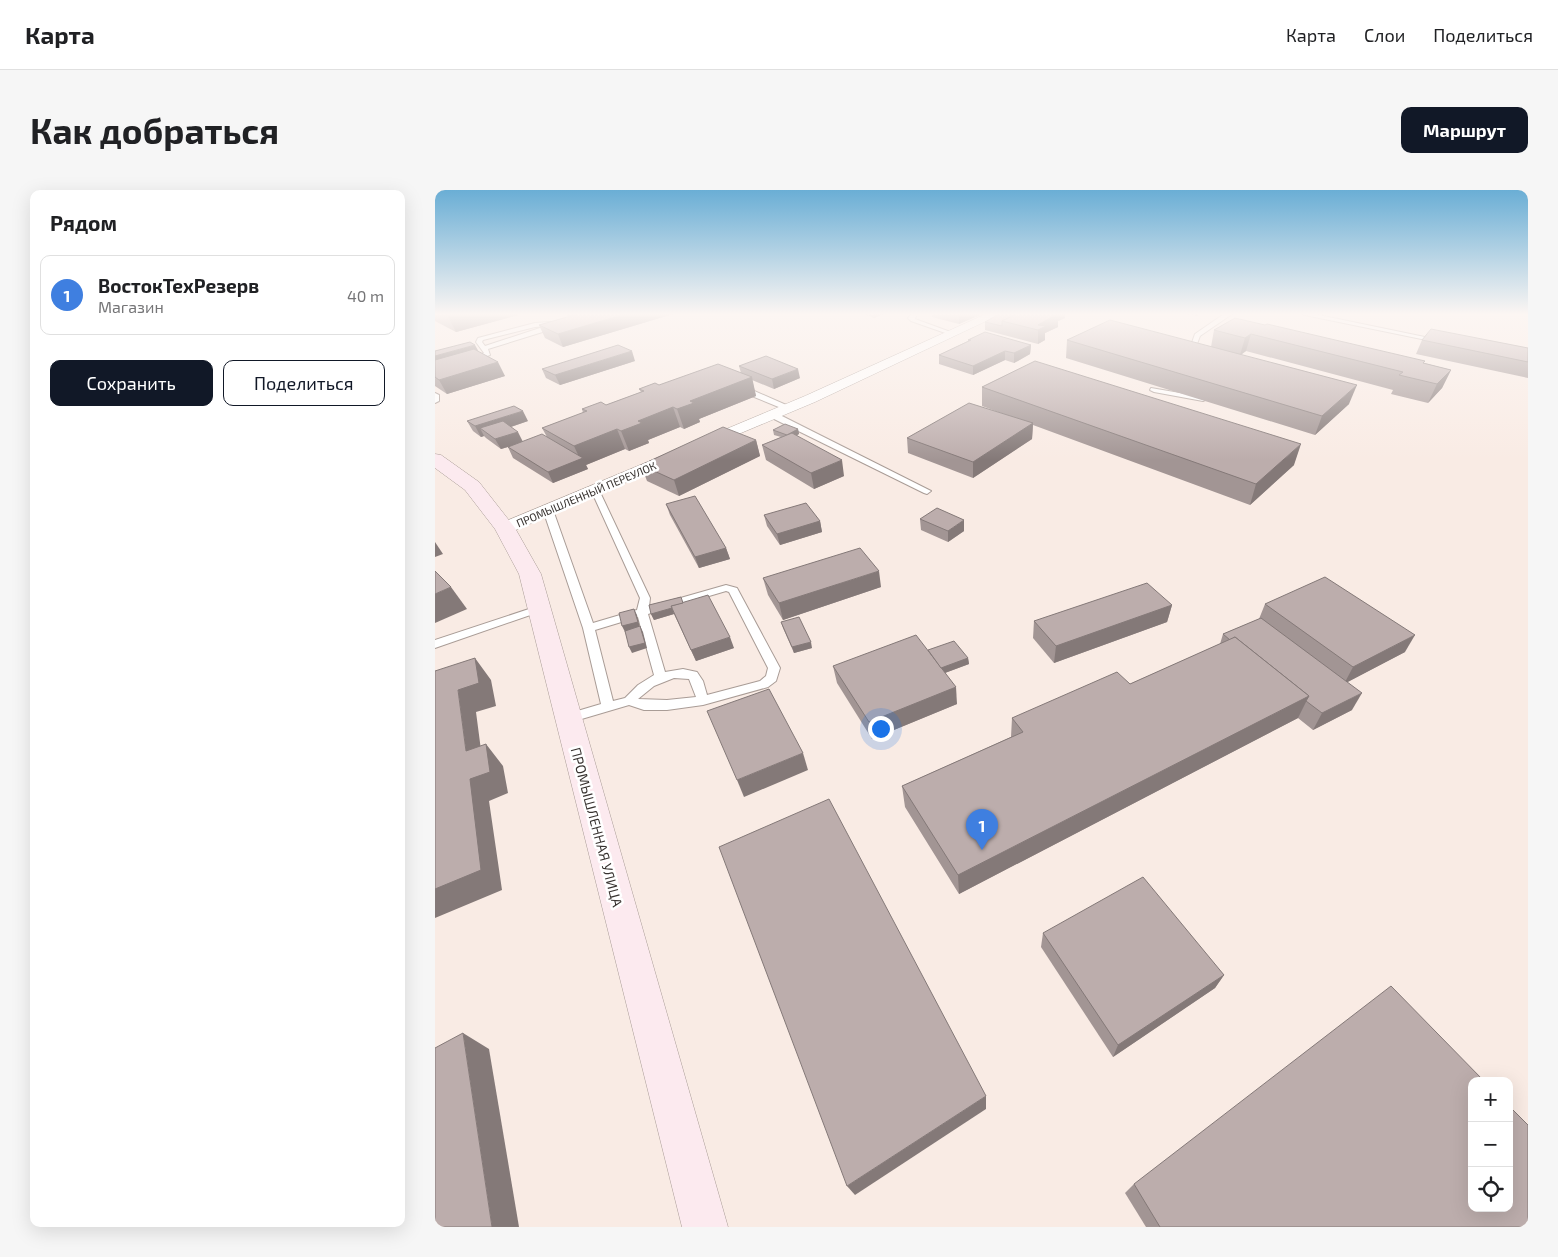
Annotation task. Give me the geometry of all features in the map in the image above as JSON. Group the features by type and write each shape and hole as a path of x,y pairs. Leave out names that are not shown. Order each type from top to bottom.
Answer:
{"street":[{"name":"ПРОМЫШЛЕННЫЙ ПЕРЕУЛОК","path":"505,528 773,415 890,362"},
{"name":"ПРОМЫШЛЕННАЯ УЛИЦА","path":"435,459 472,486 505,528 530,574 705,1227"}],"lane":[{"path":"460,364 465,362"},
{"path":"732,384 789,408"},
{"path":"1154,390 1213,401"},
{"path":"435,395 435,400"},
{"path":"773,415 927,491"},
{"path":"595,490 645,598 642,612 660,676"},
{"path":"548,510 589,628 608,707"},
{"path":"568,718 629,702 652,705 703,700 764,684 772,678 774,668 733,590 726,588 589,628"},
{"path":"435,644 539,609"},
{"path":"629,702 639,691 660,676 681,672 693,675 703,700"}],"building":[{"path":"435,362 497,362 439,380 435,377"},
{"path":"563,362 595,362 555,375 542,369"},
{"path":"749,362 782,362 798,369 772,379 739,366"},
{"path":"962,362 981,362 973,366"},
{"path":"1032,362 1039,362 1301,444 1256,484 982,387"},
{"path":"1142,362 1271,362 1357,385 1322,416"},
{"path":"1365,362 1424,362 1451,370 1437,384 1399,375 1403,372"},
{"path":"718,364 752,377 690,401 694,403 677,409 673,407 638,421 642,423 621,431 617,429 574,446 542,428 587,411 582,409 601,402 606,405 644,391 639,389 655,383 659,385"},
{"path":"969,403 1033,423 973,462 907,438"},
{"path":"514,406 523,411 475,426 467,421"},
{"path":"503,421 518,432 495,439 480,428"},
{"path":"785,424 798,429 787,435 773,430"},
{"path":"723,427 756,440 674,480 641,465"},
{"path":"792,433 842,460 811,473 762,445"},
{"path":"542,434 583,458 548,472 508,447"},
{"path":"695,496 726,548 695,557 666,504"},
{"path":"806,503 820,521 777,534 764,515"},
{"path":"937,508 964,520 948,531 920,519"},
{"path":"860,548 879,571 779,603 763,578"},
{"path":"435,571 451,587 435,594"},
{"path":"1325,577 1415,635 1353,667 1265,604"},
{"path":"1147,583 1172,605 1056,646 1034,621"},
{"path":"708,595 730,637 691,650 671,606"},
{"path":"681,597 683,603 651,614 649,605"},
{"path":"634,609 638,622 622,626 619,613"},
{"path":"799,617 811,642 792,647 781,622"},
{"path":"1261,618 1362,693 1322,713 1306,701 1309,696 1235,637 1230,640 1223,634"},
{"path":"640,626 645,643 629,647 625,631"},
{"path":"916,635 956,687 869,722 833,666"},
{"path":"1235,637 1309,696 958,875 902,786 1023,732 1012,718 1117,672 1130,684"},
{"path":"954,641 968,658 941,668 928,650"},
{"path":"475,658 479,683 458,690 466,751 486,744 490,772 470,779 481,870 435,889 435,671"},
{"path":"769,689 803,753 737,780 707,711"},
{"path":"829,799 986,1096 847,1186 719,847"},
{"path":"1143,877 1224,975 1118,1045 1043,933"},
{"path":"1391,986 1480,1077 1468,1077 1468,1212 1513,1212 1513,1110 1528,1125 1528,1227 1160,1227 1134,1184"},
{"path":"463,1033 492,1227 435,1227 435,1048"}],"place":[{"name":"ВостокТехРезерв","path":"982,850"}]}
